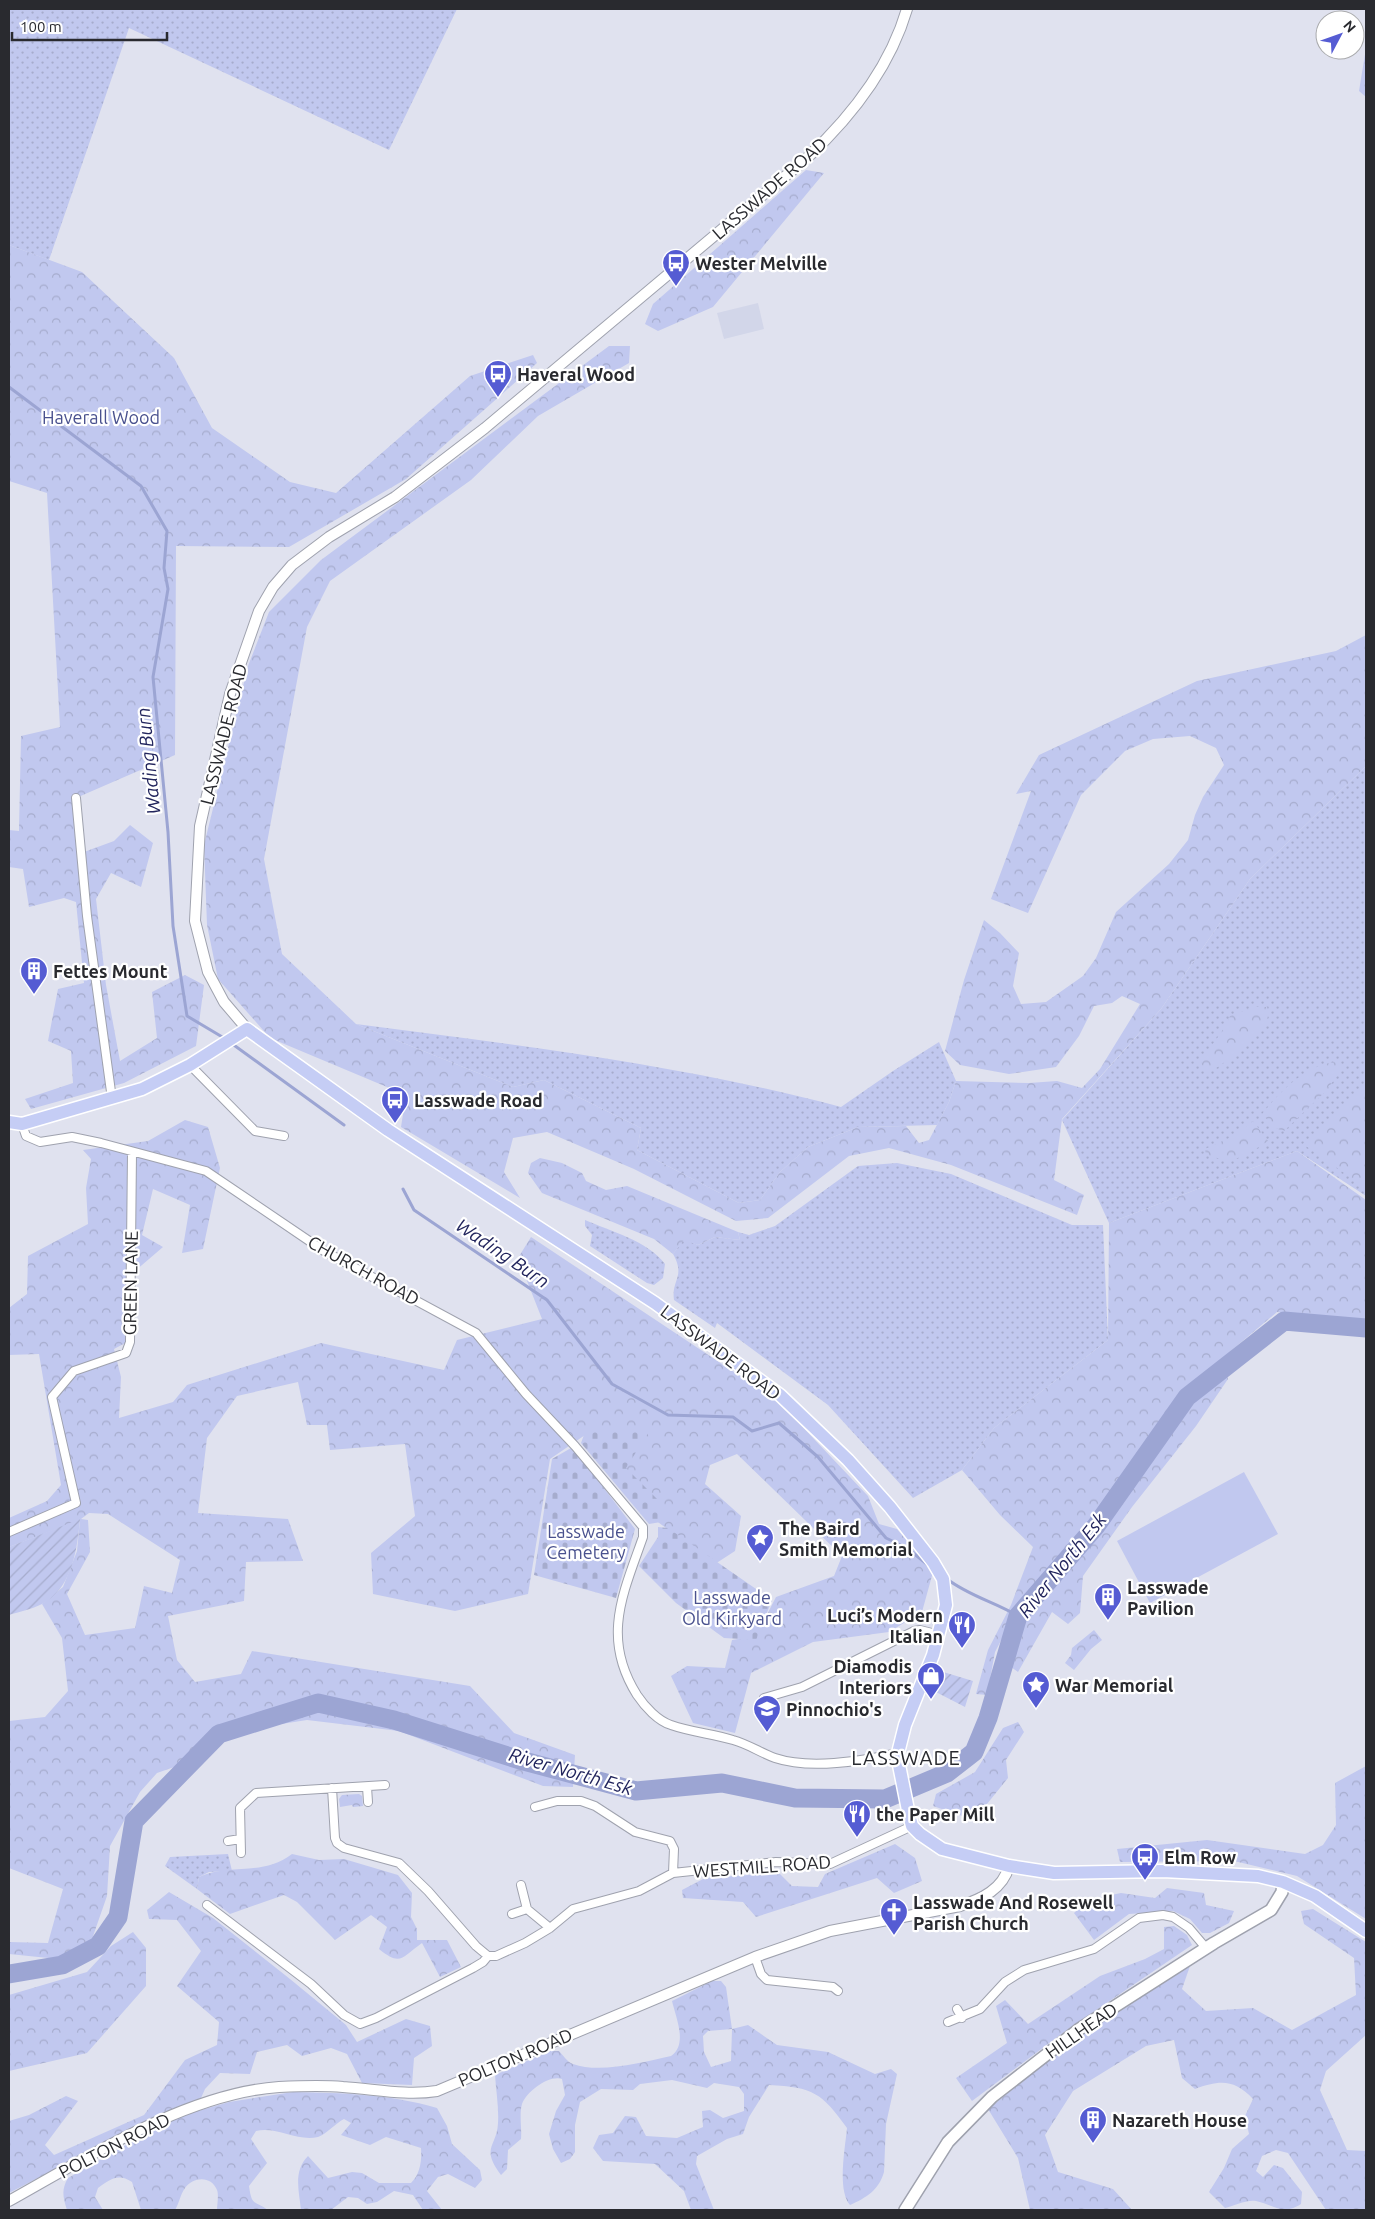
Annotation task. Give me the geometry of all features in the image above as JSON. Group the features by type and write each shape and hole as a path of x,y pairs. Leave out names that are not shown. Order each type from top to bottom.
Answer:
{"main road":[{"path":"9,1122 22,1124 142,1089 190,1065 247,1029"},
{"name":"LASSWADE ROAD","path":"247,1029 388,1130 655,1303 773,1390 848,1460 890,1507 933,1562 943,1580 946,1605 934,1634"},
{"path":"934,1634 904,1726 898,1759 912,1826 920,1834 942,1849 1009,1866 1054,1873 1163,1871 1222,1872 1258,1876 1283,1882 1315,1896 1366,1930"},
{"name":"HILLHEAD","path":"905,2210 948,2142 992,2097 1078,2030 1206,1948 1271,1910 1282,1892 1283,1882"}],"street":[{"name":"LASSWADE ROAD","path":"247,1029 224,1002 208,972 195,921 200,826 230,694 259,611 273,586 292,565 322,542 395,497 485,428 807,158 826,140 884,66 899,35 907,9"},
{"path":"76,798 88,916 112,1099"},
{"path":"190,1065 255,1131 284,1136"},
{"name":"CHURCH ROAD","path":"22,1124 26,1136 40,1142 72,1137 101,1142 132,1153 206,1171 324,1251 476,1333 526,1394 575,1446 643,1527 644,1537 620,1602 618,1646 624,1670 642,1703 669,1725 735,1740 776,1758 798,1764 898,1759"},
{"name":"GREEN LANE","path":"9,1532 76,1503 52,1398 74,1371 126,1353 130,1342 132,1153"},
{"path":"764,1698 802,1687 914,1631 920,1630 934,1634"},
{"path":"241,1852 240,1808 247,1799 256,1793 384,1785"},
{"path":"366,1786 368,1802"},
{"path":"332,1788 335,1838 338,1843 344,1848 399,1863 428,1891 476,1946 488,1956"},
{"path":"535,1807 557,1801 582,1800 595,1806 635,1832 670,1841 674,1849 673,1873"},
{"name":"WESTMILL ROAD","path":"208,1906 311,1984 344,2015 360,2024 376,2018 483,1962 488,1956 496,1956 526,1943 550,1928 573,1908 639,1891 673,1873 776,1862 830,1864 912,1826"},
{"path":"228,1841 240,1839"},
{"name":"POLTON ROAD","path":"9,2201 130,2136 183,2110 233,2094 278,2087 341,2086 419,2094 437,2091 755,1957 830,1932 960,1906 978,1900 997,1888 1006,1877 1009,1866"},
{"path":"521,1885 527,1909 550,1928"},
{"path":"512,1914 527,1909"},
{"path":"948,2022 962,2018 980,2009 1006,1982 1024,1970 1094,1949 1139,1918 1162,1914 1173,1917 1189,1928 1206,1948"},
{"path":"755,1957 761,1974 767,1980 833,1987 838,1991"},
{"path":"957,2009 962,2018"}],"shaded area":[{"path":"758,303 764,329 724,339 717,313"}],"green space":[{"path":"9,9 457,9 389,150 129,28 49,260 9,245"},
{"path":"1366,48 1366,97 1359,91"},
{"path":"806,170 824,173 713,307 658,331 645,324 653,304"},
{"name":"Haverall Wood","path":"9,245 82,272 174,358 212,428 290,482 336,493 470,376 533,355 537,363 406,479 289,547 176,546 175,755 76,798 84,852 114,841 130,825 153,843 141,887 111,873 96,899 106,985 120,1061 157,1038 152,992 185,975 204,985 196,1046 124,1083 31,1109 25,1099 73,1083 71,1051 48,1041 58,989 84,983 76,902 64,898 29,907 23,869 9,867 9,830 19,831 21,736 60,727 47,493 9,481"},
{"path":"609,346 630,346 629,363 538,416 471,480 330,581 307,627 264,859 282,954 356,1024 513,1087 544,1080 641,1128 637,1150 739,1203 760,1200 780,1172 808,1147 858,1127 906,1126 919,1143 929,1140 949,1102 956,1081 1029,1083 1057,1081 1082,1088 1100,1069 1140,1004 1122,996 1112,1003 1094,1006 1079,1036 1056,1067 1009,1074 960,1065 945,1051 964,980 984,920 1000,933 1019,953 1013,986 1021,1004 1046,1002 1083,976 1096,958 1116,912 1169,864 1188,840 1195,815 1203,797 1224,765 1216,748 1190,736 1153,739 1125,751 1081,795 1028,913 991,899 1031,791 1016,794 1039,755 1197,681 1336,651 1366,635 1366,766 1250,879 1161,1009 1062,1119 1054,1180 1084,1195 1077,1215 951,1165 889,1148 849,1156 768,1218 736,1221 634,1169 547,1132 513,1138 504,1172 520,1198 401,1127 406,1095 270,1038 218,979 207,925 204,845 248,666 269,612 321,560"},
{"path":"1366,766 1366,1196 1297,1151 1109,1223 1062,1120 1161,1009 1250,879"},
{"path":"1254,1007 1267,1007 1268,1016 1264,1026 1237,1052 1206,1074 1201,1062 1230,1016"},
{"path":"356,1024 539,1048 661,1068 781,1092 841,1107 939,1042 956,1081 949,1102 937,1125 858,1127 808,1147 780,1172 760,1200 739,1203 637,1150 641,1128 544,1080 513,1087"},
{"path":"1337,1062 1343,1068 1325,1092 1284,1131 1275,1128 1262,1114 1285,1088 1295,1080 1315,1068"},
{"path":"1366,1085 1366,1176 1364,1187 1303,1144"},
{"path":"185,1120 208,1127 220,1168 203,1249 182,1253 190,1205 153,1189 142,1235 163,1247 135,1271 131,1340 114,1349 121,1377 119,1418 173,1402 187,1385 321,1343 444,1370 457,1340 542,1319 518,1258 531,1237 779,1402 868,1496 879,1524 897,1529 933,1572 922,1612 889,1632 813,1642 751,1673 735,1733 693,1723 671,1676 687,1666 725,1668 732,1640 756,1636 776,1597 834,1576 842,1556 737,1454 710,1465 705,1484 741,1516 735,1551 715,1564 651,1517 588,1433 550,1459 528,1594 455,1611 373,1594 371,1553 415,1516 405,1444 330,1450 327,1425 307,1425 298,1382 237,1396 207,1438 198,1513 288,1519 303,1561 246,1562 244,1601 168,1616 177,1660 195,1682 241,1674 252,1651 470,1686 514,1733 575,1755 573,1787 543,1786 399,1731 307,1720 204,1736 180,1765 157,1773 140,1792 110,1846 107,1896 92,1939 58,1959 9,1954 9,1942 48,1943 63,1889 9,1868 9,1721 45,1717 68,1691 62,1638 42,1604 63,1587 77,1551 80,1520 9,1547 9,1518 47,1501 61,1485 39,1354 9,1355 9,1308 27,1294 28,1256 88,1224 86,1188 91,1159 83,1150 148,1141","holes":["89,1513 108,1514 180,1560 172,1593 144,1586 135,1628 85,1635 67,1594 90,1552 88,1520 81,1519"]},
{"path":"1253,1121 1268,1141 1239,1158 1225,1159 1206,1155 1205,1149 1236,1135"},
{"path":"1297,1151 1366,1200 1366,1322 1277,1312 1182,1392 1095,1516 1022,1600 995,1652 987,1695 976,1694 988,1650 1011,1605 1033,1547 1000,1515 962,1470 994,1428 1108,1340 1109,1223"},
{"path":"540,1158 562,1163 582,1173 586,1181 606,1190 627,1186 738,1232 740,1240 715,1237 698,1245 684,1240 673,1254 654,1239 542,1193 528,1173 531,1163"},
{"path":"897,1163 951,1174 1072,1225 1103,1225 1108,1340 994,1428 962,1470 913,1498 828,1405 717,1323 715,1328 674,1300 678,1268 673,1254 684,1239 698,1245 715,1237 740,1240 738,1232 749,1235 775,1226 858,1166"},
{"path":"585,1220 628,1237 649,1249 665,1264 663,1278 654,1285 647,1283 590,1246 592,1235 585,1226"},
{"path":"1226,1371 1228,1379 1196,1426 1132,1507 1083,1576 1080,1613 1068,1624 1052,1612 1018,1672 1011,1667 1026,1620 1100,1527 1191,1406"},
{"path":"586,1429 650,1430 626,1468 661,1503 661,1522 649,1524 581,1443"},
{"name":"Lasswade Cemetery","path":"571,1448 588,1467 635,1529 616,1598 534,1575 552,1459"},
{"path":"1244,1472 1278,1534 1150,1603 1117,1541"},
{"path":"80,1519 75,1556 66,1579 60,1588 42,1604 9,1615 9,1547"},
{"name":"Lasswade Old Kirkyard","path":"658,1527 668,1528 772,1600 756,1640 724,1638 676,1603 639,1566 658,1537"},
{"path":"1094,1630 1102,1640 1091,1649 1074,1670 1065,1663 1071,1655 1072,1648"},
{"path":"940,1671 973,1681 965,1707 932,1690"},
{"path":"1018,1722 1024,1732 1006,1760 1008,1778 974,1820 933,1806 936,1794 975,1772 1003,1728"},
{"path":"1366,1766 1366,1919 1297,1876 1234,1861 1120,1862 1117,1849 1207,1840 1305,1854 1323,1845 1336,1825 1335,1783"},
{"path":"359,1794 362,1796 363,1806 340,1807 339,1799 342,1795"},
{"path":"895,1844 915,1858 922,1881 894,1893 877,1878 756,1917 743,1902 683,1898 682,1890 705,1878 779,1873 792,1886 818,1887 825,1874"},
{"path":"228,1854 232,1871 209,1872 199,1877 197,1889 165,1866 170,1857"},
{"path":"292,1854 319,1860 344,1859 398,1875 412,1893 411,1917 417,1929 417,1940 447,1940 461,1967 440,1977 422,1943 401,1958 392,1958 379,1949 387,1927 371,1915 335,1940 297,1902 284,1895 230,1914 197,1889 199,1877 222,1871 257,1868 281,1861"},
{"path":"1167,1888 1204,1893 1206,1905 1234,1911 1229,1923 1210,1933 1202,1933 1190,1919 1173,1911 1129,1914 1094,1940 1074,1913 1087,1900 1121,1893 1155,1898"},
{"path":"169,1892 213,1918 290,1979 346,2025 357,2042 406,2019 430,2026 432,2046 414,2058 412,2085 362,2083 347,2054 331,2048 302,2056 287,2045 257,2052 250,2074 220,2073 205,2089 201,2098 105,2143 9,2193 9,2121 29,2115 66,2096 78,2101 45,2145 54,2155 144,2115 185,2060 217,2045 219,2022 177,1986 201,1951 177,1920 149,1919 147,1910"},
{"path":"1313,1909 1366,1942 1366,2035 1326,2071 1320,2090 1347,2150 1366,2151 1366,2210 1326,2210 1288,2153 1276,2150 1262,2156 1256,2171 1263,2177 1274,2165 1283,2168 1302,2192 1301,2204 1289,2209 1283,2209 1253,2201 1225,2208 1209,2192 1224,2168 1232,2149 1249,2134 1245,2116 1253,2099 1246,2092 1226,2083 1212,2084 1195,2089 1182,2078 1174,2040 1146,2046 1073,2091 1045,2135 1058,2172 1113,2189 1132,2210 1030,2210 1018,2158 988,2109 1077,2038 1190,1966 1182,1989 1206,2011 1253,2008 1292,2030 1356,1995 1354,1958 1304,1924 1301,1911"},
{"path":"1174,1926 1187,1935 1192,1945 1064,2032 972,2101 956,2078 1007,2043 996,2006 1005,2000 1028,2024 1100,1976 1145,1959 1164,1949 1164,1927"},
{"path":"133,1932 146,1948 146,1986 87,2053 9,2071 9,1995 87,1972 111,1946"},
{"path":"712,1981 721,1981 726,1987 732,2029 748,2025 777,2045 828,2052 875,2074 891,2069 897,2074 886,2124 884,2172 875,2189 850,2205 846,2198 843,2180 847,2128 830,2107 815,2094 806,2090 784,2086 769,2085 749,2117 743,2134 727,2139 697,2156 696,2164 714,2210 691,2210 684,2191 655,2164 603,2161 593,2148 599,2135 613,2133 625,2116 636,2117 646,2136 677,2138 703,2127 702,2111 710,2110 723,2118 744,2111 744,2094 739,2087 714,2083 707,2088 672,2080 640,2084 633,2090 601,2089 580,2102 575,2125 575,2152 570,2159 561,2163 553,2149 549,2134 556,2111 565,2095 562,2079 551,2079 539,2085 533,2089 522,2104 521,2139 508,2150 507,2169 501,2175 495,2166 491,2153 498,2123 495,2075 550,2051 559,2051 573,2064 596,2068 635,2064 671,2056 679,2045 680,2038 672,2001","holes":["732,2029 731,2061 711,2067 704,2052 703,2036 708,2031"]},
{"path":"293,2092 384,2097 437,2108 447,2126 452,2144 480,2170 482,2180 475,2188 448,2174 438,2177 427,2191 442,2210 423,2210 413,2195 394,2191 377,2202 367,2204 358,2198 348,2197 331,2210 301,2210 298,2182 300,2168 308,2156 328,2178 352,2172 362,2173 379,2183 411,2183 416,2176 421,2162 421,2148 386,2137 370,2145 341,2135 351,2123 344,2119 318,2137 302,2137 264,2130 256,2131 251,2139 267,2163 249,2186 254,2202 268,2210 217,2210 217,2190 211,2182 202,2179 188,2184 175,2210 141,2210 132,2182 123,2178 115,2178 98,2188 95,2197 103,2210 67,2210 63,2194 68,2178 174,2118 229,2102"}],"waterway":[{"name":"Wading Burn","path":"9,387 141,486 167,531 164,568 168,589 153,677 168,832 173,926 187,1016 224,1038"},
{"name":"Wading Burn","path":"231,1043 344,1125"},
{"name":"Wading Burn","path":"403,1189 414,1210 547,1300 612,1384 668,1415 733,1417 752,1431 779,1423 818,1457 886,1538 907,1548 928,1565"},
{"name":"River North Esk","path":"9,1974 62,1965 98,1946 118,1917 134,1821 219,1734 318,1703 394,1720 520,1760 636,1791 722,1783 795,1798 885,1799 947,1773 974,1752 988,1718 1018,1616 1096,1526 1187,1397 1284,1321 1366,1328"},
{"name":"Wading Burn","path":"947,1579 964,1590 1018,1616"}],"place":[{"name":"Wester Melville","path":"676,287"},
{"name":"Haveral Wood","path":"498,398"},
{"name":"Fettes Mount","path":"34,995"},
{"name":"Lasswade Road","path":"395,1124"},
{"name":"The Baird Smith Memorial","path":"760,1562"},
{"name":"Lasswade Pavilion","path":"1108,1621"},
{"name":"Luci’s Modern Italian","path":"962,1649"},
{"name":"Diamodis Interiors","path":"931,1700"},
{"name":"War Memorial","path":"1036,1709"},
{"name":"Pinnochio's","path":"767,1733"},
{"name":"the Paper Mill","path":"857,1838"},
{"name":"Elm Row","path":"1145,1881"},
{"name":"Lasswade And Rosewell Parish Church","path":"894,1936"},
{"name":"Nazareth House","path":"1093,2144"}],"district":[{"name":"LASSWADE","path":"906,1757"}]}
